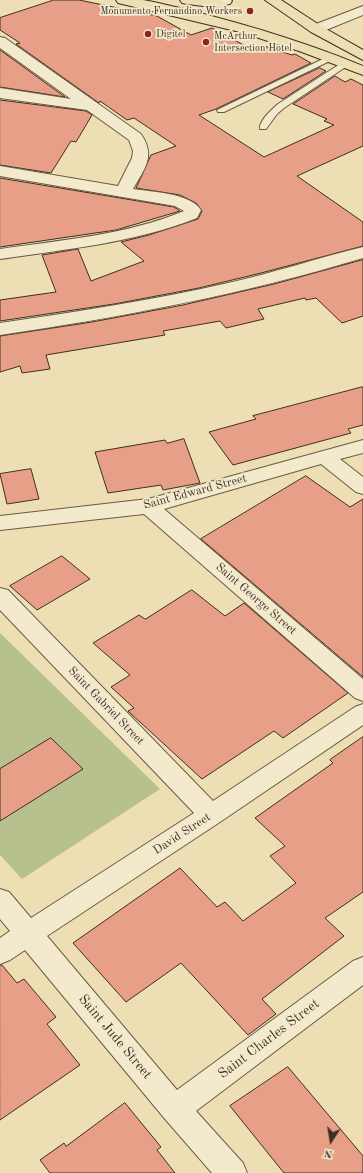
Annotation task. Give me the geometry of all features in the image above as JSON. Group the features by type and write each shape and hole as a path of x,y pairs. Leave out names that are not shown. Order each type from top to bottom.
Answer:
{"highway":[{"path":"123,0 222,22 332,58 363,71"},
{"path":"187,0 225,1"},
{"path":"272,0 316,29 363,56"},
{"path":"222,22 215,13 216,8 225,1"},
{"path":"241,28 259,28 277,24 286,16 286,10"}],"street":[{"path":"316,29 363,10"},
{"path":"0,41 95,107 135,137 140,144 142,152 139,164 123,192"},
{"path":"0,93 95,107"},
{"path":"0,171 179,202 189,206 193,210 191,214 146,230 95,240 0,254"},
{"path":"0,328 192,297 318,266 363,252"},
{"name":"Saint Edward Street","path":"0,523 148,506 363,446"},
{"path":"323,456 363,487"},
{"name":"Saint George Street","path":"148,506 363,692"},
{"name":"Saint Gabriel Street","path":"0,596 211,815"},
{"name":"David Street","path":"0,952 211,815 363,713"},
{"name":"Saint Jude Street","path":"0,900 175,1109 232,1173"},
{"name":"Saint Charles Street","path":"175,1109 363,969"}],"lane":[{"path":"222,110 332,58"},
{"path":"264,127 274,112 281,106 346,64"}],"green space":[{"path":"0,633 160,789 22,879 0,855"}],"building":[{"path":"54,0 79,0 157,16 191,35 212,28 251,49 261,45 292,55 295,54 311,63 216,109 199,115 264,157 334,125 324,121 327,119 293,104 335,76 345,82 351,79 363,85 363,146 297,176 363,222 363,246 199,288 114,304 0,321 0,300 56,292 42,255 78,249 91,281 144,261 121,242 149,235 198,219 202,211 196,203 180,195 136,188 151,155 176,146 134,118 127,120 100,101 99,103 16,44 20,43 0,30 0,18"},
{"path":"0,50 65,97 0,87"},
{"path":"320,68 326,71 283,99 268,92"},
{"path":"0,100 86,111 92,115 76,142 71,141 51,173 0,165"},
{"path":"0,178 174,207 180,211 116,230 0,247"},
{"path":"363,260 363,316 342,323 316,298 306,300 305,298 258,309 264,319 226,328 220,321 163,331 165,335 46,355 50,369 22,373 20,366 0,372 0,336 92,322 183,305 274,284"},
{"path":"363,387 363,425 348,429 351,433 233,465 209,432 256,419 253,416"},
{"path":"184,439 200,483 163,490 161,485 108,493 95,452 165,440 167,443"},
{"path":"31,469 39,499 7,504 0,474"},
{"path":"306,476 350,507 363,499 363,677 201,539"},
{"path":"62,556 90,579 37,610 10,586"},
{"path":"192,590 225,616 244,603 348,693 283,738 274,731 202,779 128,711 134,708 111,687 130,675 93,643 139,615 145,619"},
{"path":"363,737 363,892 325,918 344,936 262,999 276,1014 248,1035 181,963 126,1002 73,943 180,868 217,907 225,902 243,921 296,883 270,856 285,846 255,818 333,763 330,760"},
{"path":"51,738 83,769 0,821 0,769"},
{"path":"0,965 2,965 17,983 24,979 56,1017 47,1024 80,1065 0,1120"},
{"path":"288,1067 363,1156 363,1173 284,1173 230,1106"},
{"path":"125,1103 161,1147 157,1150 175,1173 50,1173 40,1160 64,1143 66,1146"}],"place":[{"name":"Monumento Fernandino Workers","path":"250,11"},
{"name":"Digitel","path":"148,34"},
{"name":"McArthur Intersection Hotel","path":"206,42"}]}
